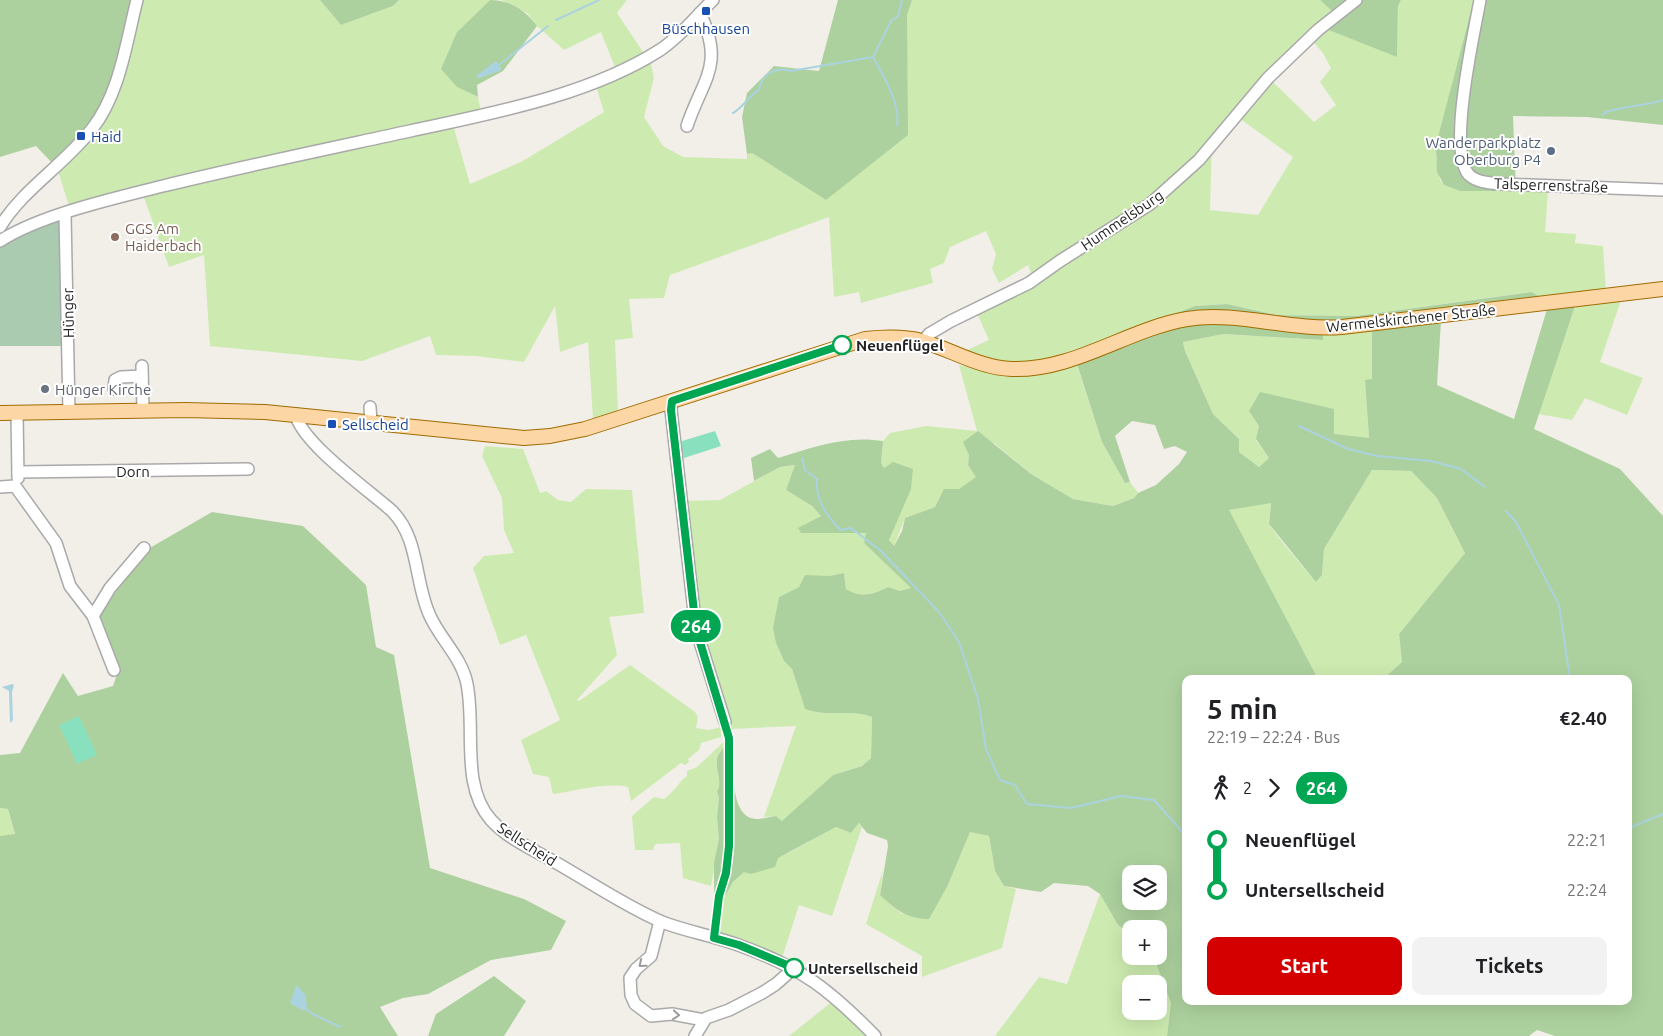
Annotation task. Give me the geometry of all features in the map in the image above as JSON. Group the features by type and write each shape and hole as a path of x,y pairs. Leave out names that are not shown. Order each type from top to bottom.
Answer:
{"main road":[{"name":"Wermelskirchener Straße","path":"923,342 990,366 1020,369 1059,361 1108,346 1165,324 1196,318 1224,318 1307,328 1342,327 1663,289"},
{"path":"0,414 231,411 296,414 503,436 542,437 585,429 856,341 890,337 923,342"}],"street":[{"path":"2,220 84,139 105,111 117,76 137,0"},
{"path":"0,241 27,227 139,192 496,112 593,82 643,59 669,43 713,0"},
{"name":"Hummelsburg","path":"923,342 929,334 1036,278 1150,204 1199,160 1268,78 1318,30 1356,0"},
{"name":"Talsperrenstraße","path":"1480,0 1461,128 1461,157 1470,176 1481,182 1502,184 1663,190"},
{"path":"687,126 698,94 710,72 712,63 710,41 700,13"},
{"name":"Hünger","path":"65,214 69,412"},
{"path":"114,389 115,380 142,371 143,411"},
{"path":"672,401 671,410 696,629 725,722"},
{"path":"370,407 371,422"},
{"path":"0,487 14,486 18,481 17,413"},
{"name":"Sellscheid","path":"296,414 299,425 311,440 392,510 403,523 412,548 430,616 454,654 466,678 474,786 486,813 512,837 660,921 739,945 794,968 834,995 876,1036"},
{"name":"Dorn","path":"18,472 248,469"},
{"path":"14,486 54,540 71,589 93,616 114,670"},
{"path":"93,616 110,588 144,548"},
{"path":"660,921 651,956 636,969 630,978 631,995 635,1004 651,1016 672,1014 704,1020 762,993 776,984 794,968"},
{"path":"695,1036 704,1020"}],"green space":[{"path":"0,0 133,0 114,76 101,109 55,166 36,146 0,157"},
{"path":"141,0 320,0 341,25 393,6 399,0 490,0 457,32 457,87 478,97 481,112 70,209 58,171 92,137 111,110"},
{"path":"320,0 399,0 393,6 341,25"},
{"path":"490,0 497,0 516,7 537,26 503,71 477,85 478,97 457,87 441,69 457,32"},
{"path":"501,0 627,0 617,13 651,64 654,78 644,117 663,146 683,157 747,159 747,154 752,153 826,200 912,0 1320,0 1333,12 1397,56 1398,6 1401,0 1474,0 1436,158 1440,180 1444,185 1460,191 1548,191 1545,232 1576,234 1575,243 1603,246 1606,292 1545,299 1530,292 1356,316 1276,315 1227,304 1195,306 1122,334 1072,350 1102,442 1125,483 1130,482 1138,493 1134,498 1113,506 1073,499 1031,474 994,443 964,442 969,455 968,465 977,477 959,489 944,490 935,507 905,518 894,546 889,540 894,525 884,468 881,463 883,441 890,433 926,426 977,431 959,365 1009,376 1009,362 984,358 965,351 989,340 976,311 1033,278 1028,265 999,283 992,269 996,254 986,231 950,247 944,263 930,269 933,283 861,303 859,292 834,297 829,217 670,275 664,298 629,299 633,338 615,340 618,410 593,419 588,342 560,352 555,306 524,362 476,356 436,355 430,336 362,361 210,346 204,255 169,267 143,195 453,125 470,184 521,162 604,112 596,86 617,78 615,67 601,32 564,50 537,26 527,13","holes":["1308,36 1323,53 1331,68 1320,82 1336,105 1314,122 1270,79","1232,113 1293,157 1258,215 1210,210 1212,140"]},
{"path":"838,0 912,0 907,15 908,135 826,200 752,153 747,154 742,117 747,93 774,66 819,71"},
{"path":"1320,0 1401,0 1398,6 1397,57 1329,30 1333,12"},
{"path":"1474,0 1663,0 1663,125 1587,117 1513,116 1516,191 1460,191 1444,185 1437,172 1436,145"},
{"path":"61,220 65,346 0,346 0,246 13,238"},
{"path":"1531,292 1545,299 1355,323 1161,319 1195,306 1227,304 1276,315 1356,316"},
{"path":"1621,300 1600,362 1643,378 1627,415 1585,398 1572,420 1538,414 1575,306"},
{"path":"1575,306 1534,429 1620,469 1663,516 1663,1036 1555,1036 1537,1030 1529,1036 1167,1036 1171,1003 1167,993 1167,975 1160,975 1156,965 1167,965 1167,920 1122,920 1122,928 1118,925 1100,894 1088,886 1054,883 1041,892 1004,886 995,871 989,836 970,832 948,885 929,919 921,919 902,913 880,895 888,846 887,840 867,833 859,823 851,833 836,827 778,858 775,867 751,874 744,872 733,882 725,896 714,894 714,863 719,839 717,763 718,756 723,748 733,748 735,791 737,802 742,811 748,817 757,819 776,816 782,821 833,775 862,766 871,758 872,717 855,713 813,712 805,709 792,669 784,661 776,643 773,628 779,597 799,587 805,575 829,576 844,573 846,589 857,594 872,594 888,587 900,591 911,588 864,543 866,533 801,533 798,528 821,516 812,506 786,490 795,465 780,467 754,481 751,458 770,449 778,458 830,443 856,440 883,441 881,463 884,468 893,462 913,469 911,489 889,540 894,546 902,531 905,518 935,507 944,489 959,489 976,477 968,465 969,455 963,442 978,431 1031,474 1073,499 1113,506 1134,498 1138,493 1156,485 1179,464 1187,452 1175,446 1164,449 1155,425 1132,421 1115,436 1130,482 1125,483 1102,442 1076,361 1157,331 1197,321 1323,332 1323,340 1224,334 1183,342 1185,351 1213,414 1239,439 1239,452 1259,467 1269,458 1256,439 1259,426 1249,411 1260,392 1334,409 1334,434 1369,438 1365,380 1372,379 1372,327 1441,321 1437,385 1514,419 1547,309"},
{"path":"1372,327 1372,380 1365,380 1369,439 1259,426 1256,440 1269,458 1259,467 1239,452 1239,439 1213,414 1185,351 1183,342 1224,334 1323,340 1323,332"},
{"path":"715,431 721,446 684,458 679,442"},
{"path":"485,446 523,449 540,493 546,491 558,500 571,502 586,489 632,490 644,613 609,617 617,655 577,700 579,701 630,665 695,712 698,717 696,728 709,730 721,727 721,737 701,743 699,750 688,759 689,762 685,765 681,763 631,801 628,787 619,786 600,786 553,794 549,777 533,774 521,740 560,720 526,635 500,645 473,568 484,556 514,553 504,530 502,498 482,456"},
{"path":"796,465 786,490 812,506 821,516 799,528 801,533 867,533 864,543 912,588 900,591 888,587 872,594 857,594 846,589 844,573 829,576 805,576 799,587 779,597 776,643 784,661 792,669 805,709 822,713 864,714 872,717 871,758 862,766 833,775 782,822 776,816 764,817 796,726 731,729 699,628 694,555 685,501 720,500 780,467"},
{"path":"1372,470 1411,471 1437,498 1465,553 1399,634 1402,662 1387,675 1316,675 1228,510 1271,502 1269,524 1316,582 1322,575 1324,549"},
{"path":"212,512 303,526 366,585 376,647 394,655 430,868 524,899 566,921 551,950 491,960 428,994 403,998 380,1007 398,1036 0,1036 0,836 15,834 8,809 0,808 0,755 20,753 63,673 78,696 113,686 118,671 99,617 130,571 148,549"},
{"path":"79,716 97,755 77,764 59,725"},
{"path":"732,734 733,748 723,749 717,759 719,839 711,886 683,878 680,843 655,844 653,850 635,850 632,816 654,797 664,799 687,776 687,771 697,767"},
{"path":"0,808 8,809 15,835 0,836"},
{"path":"859,823 862,827 832,916 799,905 782,958 717,934 718,895 725,896 733,882 744,872 790,852 836,827 851,833"},
{"path":"970,832 989,836 995,871 1004,886 1016,889 1002,948 922,977 922,956 866,924 883,870 880,895 902,914 948,885"},
{"path":"1100,894 1118,925 1122,928 1122,965 1156,965 1160,975 1122,975 1122,1020 1167,1020 1167,993 1171,1003 1167,1036 995,1036 1039,977 1067,984"},
{"path":"494,976 526,1001 504,1036 428,1036 436,1014"},
{"path":"833,1001 866,1036 789,1036"}],"water":[{"path":"496,61 502,70 477,79 477,75"},
{"path":"14,685 12,692 13,720 10,723 9,691 2,687"},
{"path":"296,985 305,994 307,1006 304,1011 290,1003"}],"waterway":[{"path":"556,20 599,0"},
{"path":"733,113 759,90 760,84 770,73 873,57 891,21 898,16 902,0"},
{"path":"499,65 548,26"},
{"path":"873,57 894,99 898,117 897,126"},
{"path":"1602,115 1613,110 1663,100"},
{"path":"1299,426 1348,449 1377,456 1431,461 1461,469 1485,487"},
{"path":"802,458 805,470 817,479 820,501 831,520 841,530 851,528 880,550 939,612 959,642 978,699 986,749 1000,780 1015,785 1027,804 1071,808 1121,796 1154,800 1182,832"},
{"path":"1506,511 1516,522 1559,605 1569,675"},
{"path":"1632,827 1663,814"},
{"path":"305,1008 311,1013 340,1027"}],"bus line":[{"name":"264","path":"794,968 739,945 714,938 717,907 726,873 729,846 729,738 696,629 690,563 671,410 672,401 842,345"}],"place":[{"name":"Büschhausen","path":"706,11"},
{"name":"Haid","path":"81,136"},
{"name":"Wanderparkplatz Oberburg P4","path":"1551,151"},
{"name":"GGS Am Haiderbach","path":"115,237"},
{"name":"Neuenflügel","path":"842,345"},
{"name":"Hünger Kirche","path":"45,389"},
{"name":"Sellscheid","path":"332,424"},
{"name":"Untersellscheid","path":"794,968"}]}
